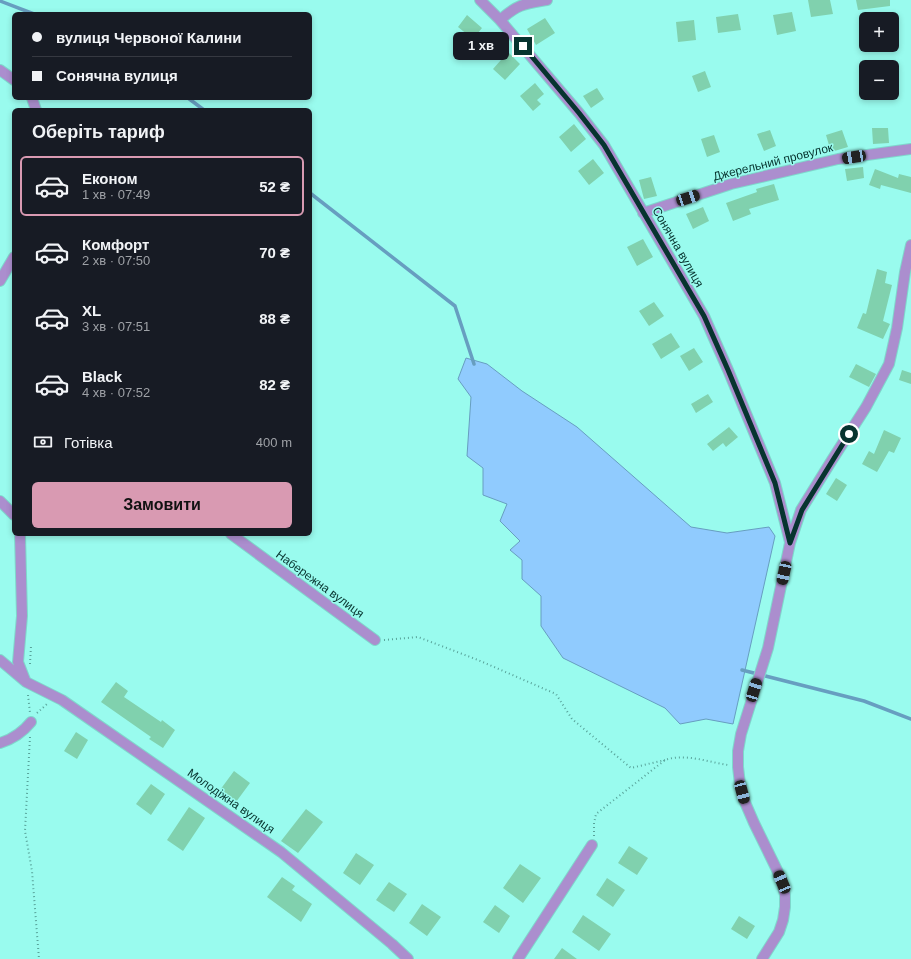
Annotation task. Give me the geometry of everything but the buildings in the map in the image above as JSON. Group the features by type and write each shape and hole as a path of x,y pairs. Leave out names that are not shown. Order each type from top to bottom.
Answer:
{"street":[{"name":"Сонячна вулиця","path":"480,0 500,20 579,113 604,145 704,316 775,483 790,543"},
{"path":"500,20 516,7 547,0"},
{"path":"0,70 12,79"},
{"name":"Джерельний провулок","path":"644,212 732,184 838,159 911,149"},
{"path":"762,959 778,932 783,920 785,895 782,882 744,800 738,767 738,751 741,734 768,648 790,543 802,510 866,407 889,364 897,328 905,272 911,244"},
{"path":"0,281 12,260"},
{"path":"0,501 12,513"},
{"path":"20,536 22,616 18,662 26,682"},
{"name":"Набережна вулиця","path":"234,536 375,640"},
{"name":"Молодіжна вулиця","path":"0,660 26,682 62,700 281,852 408,959"},
{"path":"0,743 25,730 31,722"},
{"path":"518,959 592,845"}],"path":[{"path":"375,640 418,637 478,660 556,694 572,719 631,768 674,757 682,757 738,767"},
{"path":"26,682 31,722 25,831 32,871 39,959"},
{"path":"31,722 41,709 51,703 62,700"},
{"path":"592,845 594,840 594,823 596,814 665,760"}],"water":[{"path":"466,358 487,364 522,391 577,427 691,527 727,533 769,527 775,536 733,724 706,719 680,724 665,708 563,658 541,626 541,596 522,579 522,560 510,550 520,541 500,521 507,504 483,495 483,468 467,456 471,397 458,379"}],"waterway":[{"path":"0,1 29,12"},
{"path":"191,100 201,108"},
{"path":"312,195 455,306 474,364"},
{"path":"742,670 864,701 911,719"}],"route":[{"path":"523,46 604,145 704,316 759,442 775,483 790,543 802,510 849,434"}]}
